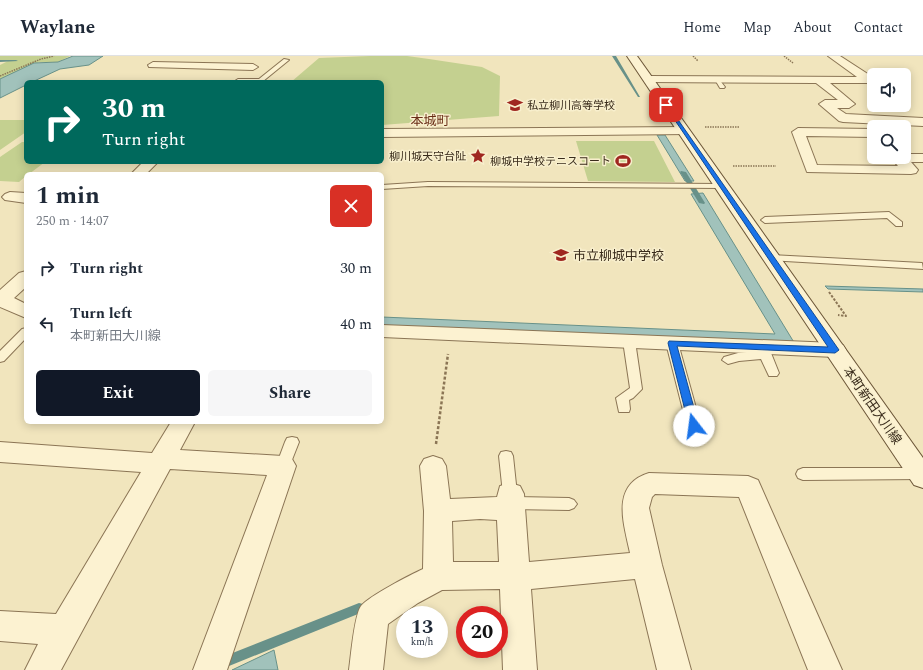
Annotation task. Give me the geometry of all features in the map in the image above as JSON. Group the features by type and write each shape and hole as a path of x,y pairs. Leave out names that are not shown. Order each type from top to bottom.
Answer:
{"street":[{"name":"本町新田大川線","path":"632,56 648,79 691,129 721,186 922,476"},
{"path":"833,56 867,79"},
{"path":"239,80 261,60"},
{"path":"153,65 253,67"},
{"path":"648,79 719,83 818,80 867,82"},
{"path":"818,80 849,104 825,104 843,118 923,122"},
{"path":"911,110 923,119"},
{"path":"384,133 659,131 691,129"},
{"path":"867,133 798,132 808,163 812,169 911,170 904,164"},
{"path":"911,133 923,133"},
{"path":"911,158 923,158"},
{"path":"140,172 149,164"},
{"path":"10,197 24,198"},
{"path":"24,279 1,299 12,307 24,311"},
{"path":"384,331 672,343 764,351 835,350"},
{"path":"42,670 56,629 162,461 182,424"},
{"path":"0,452 162,461 288,454 210,670"},
{"path":"433,466 438,511 438,576"},
{"path":"674,670 647,565 635,508 640,492 649,484 748,487 825,670"},
{"path":"438,511 480,508 511,502 520,670"},
{"path":"366,670 373,616 408,592 438,576 546,575 647,565"},
{"path":"0,626 56,629"}],"lane":[{"path":"260,80 286,60"},
{"path":"384,186 428,184 721,186"},
{"path":"765,220 888,215 899,224"},
{"path":"771,258 922,266"},
{"path":"0,358 24,333"},
{"path":"624,409 622,398 629,395 636,389 628,341"},
{"path":"672,343 694,426"},
{"path":"728,360 764,351 774,373"},
{"path":"506,456 511,502 569,504"},
{"path":"803,474 922,476"}],"path":[{"path":"0,76 54,56"},
{"path":"691,129 739,127"},
{"path":"726,166 776,166"},
{"path":"829,292 846,316 834,315"},
{"path":"433,466 450,335"}],"green space":[{"path":"0,56 70,56 58,62 39,62 0,79 0,65 8,61 0,61"},
{"path":"407,56 482,67 500,76 499,116 384,125 384,80 293,80 319,58"},
{"path":"0,120 24,120 24,133 0,150"},
{"name":"柳城中学校テニスコート","path":"576,141 654,141 675,182 588,181"},
{"path":"24,142 24,164 42,164 32,172 24,172 24,178 19,182 0,181 0,157"}],"water":[{"path":"73,56 103,56 89,65 60,69 36,80 24,80 24,86 0,98 0,79 34,63 58,62"},
{"path":"657,135 665,135 694,181 685,181"},
{"path":"703,193 795,344 384,327 384,317 775,334 691,194"},
{"path":"825,286 923,289 923,292 828,289"},
{"path":"274,650 278,670 232,670"}],"waterway":[{"path":"614,56 639,96"},
{"path":"0,61 16,61"},
{"path":"683,172 702,203"},
{"path":"229,660 359,608"}],"place":[{"name":"私立柳川高等学校","path":"515,105"},
{"name":"柳川城天守台阯","path":"478,156"},
{"name":"柳城中学校テニスコート","path":"623,161"},
{"name":"市立柳城中学校","path":"561,255"}],"district":[{"name":"本城町","path":"430,120"}],"route":[{"path":"666,105 835,350 672,343 694,426"}]}
